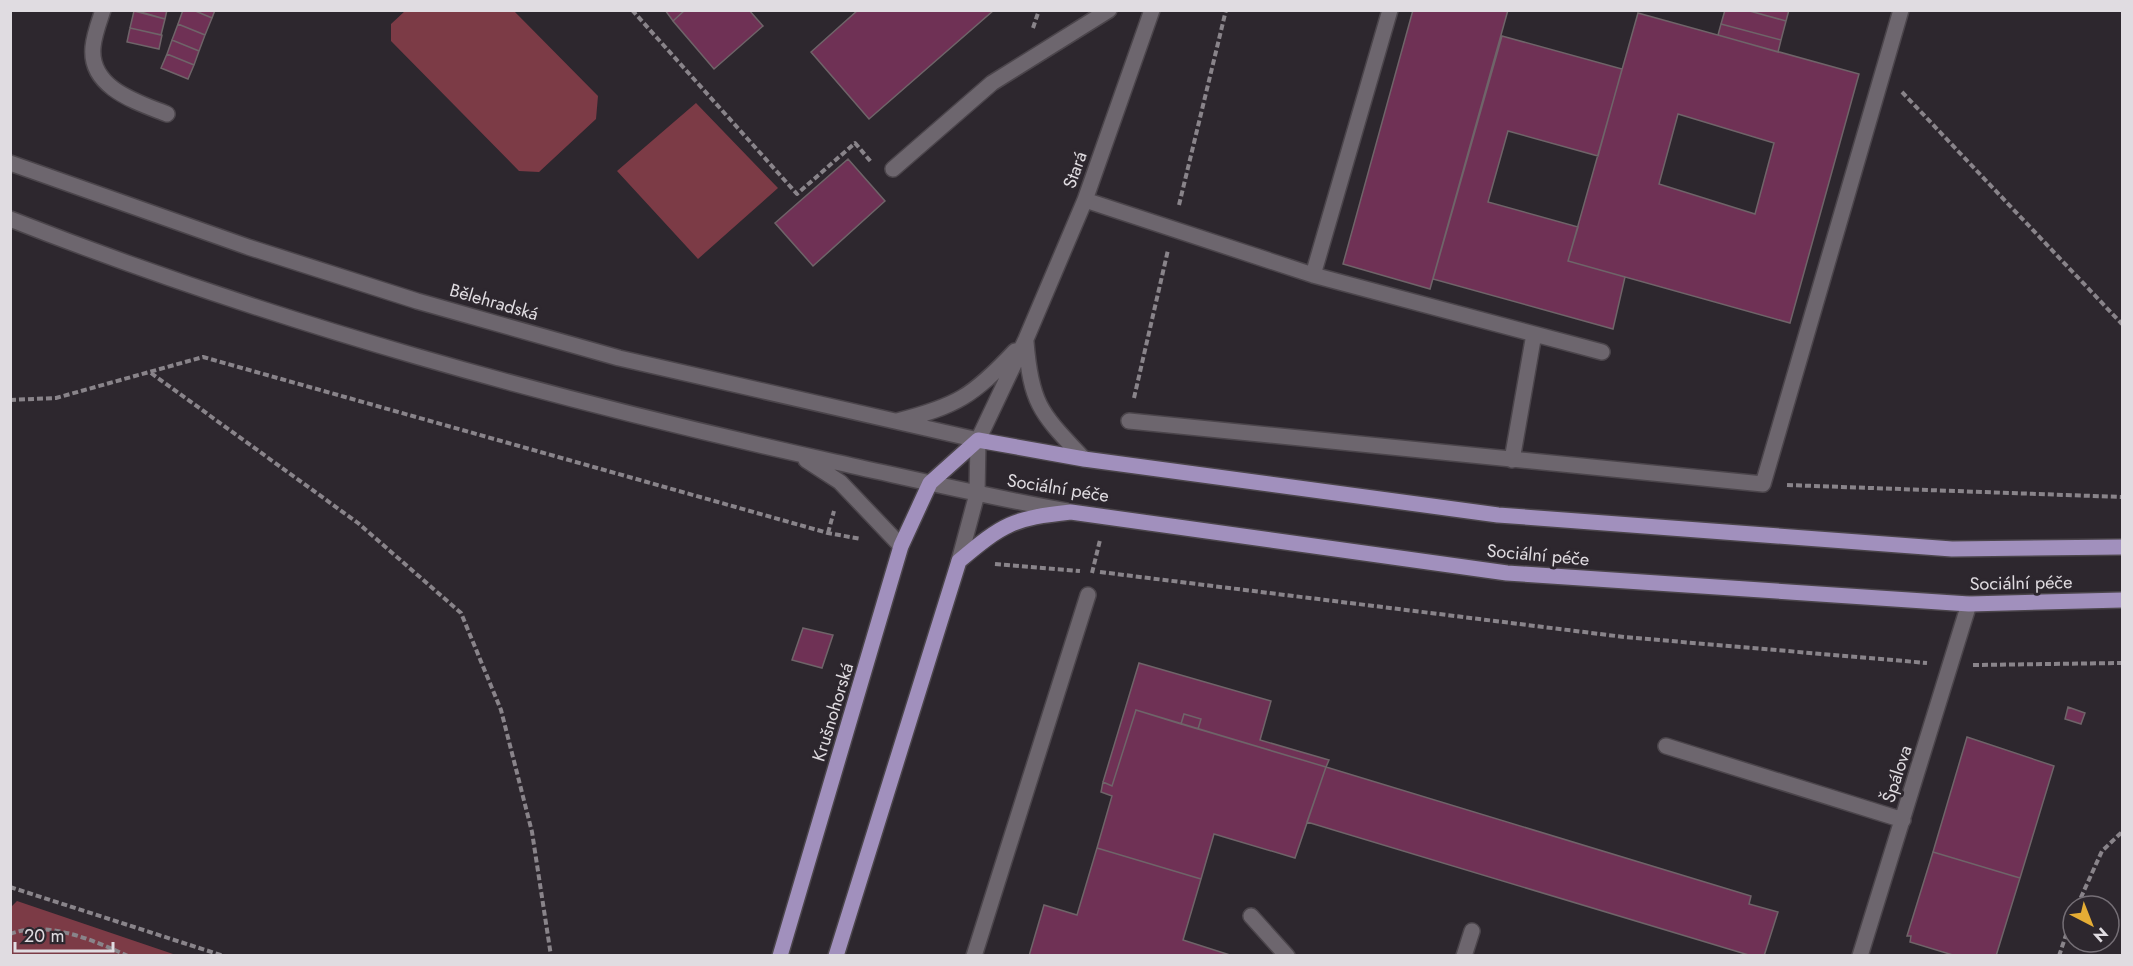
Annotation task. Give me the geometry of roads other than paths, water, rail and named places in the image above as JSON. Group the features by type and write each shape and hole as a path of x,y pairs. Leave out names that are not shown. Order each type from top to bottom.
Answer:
{"main road":[{"name":"Sociální péče","path":"978,440 1084,459 1498,515 1952,549 2122,547"},
{"path":"930,483 978,440"},
{"name":"Krušnohorská","path":"780,956 901,546 930,483"},
{"name":"Sociální péče","path":"1071,512 1507,573 1969,604 2122,600"},
{"path":"836,956 959,561 1004,526 1029,517 1071,512"}],"street":[{"path":"103,10 93,48 96,71 110,88 167,114"},
{"path":"893,169 992,83 1109,10"},
{"name":"Stará","path":"978,440 1026,339 1085,200 1152,10"},
{"path":"1313,275 1390,10"},
{"path":"1129,422 1763,484 1901,10"},
{"name":"Bělehradská","path":"10,163 248,247 417,301 619,358 978,440"},
{"path":"1085,200 1313,275 1602,352"},
{"path":"10,219 211,292 406,353 608,408 799,455 930,483"},
{"path":"1512,460 1534,334"},
{"name":"Stará","path":"894,422 936,411 969,395 1026,339"},
{"name":"Stará","path":"1026,339 1029,381 1037,403 1051,424 1084,459"},
{"path":"959,561 977,494 978,440"},
{"path":"799,455 840,482 901,546"},
{"name":"Sociální péče","path":"930,483 1071,512"},
{"path":"975,956 1088,595"},
{"name":"Špálova","path":"1860,956 1969,604"},
{"path":"1666,746 1903,820"},
{"path":"1251,916 1287,956"},
{"path":"1464,956 1472,931"}]}
